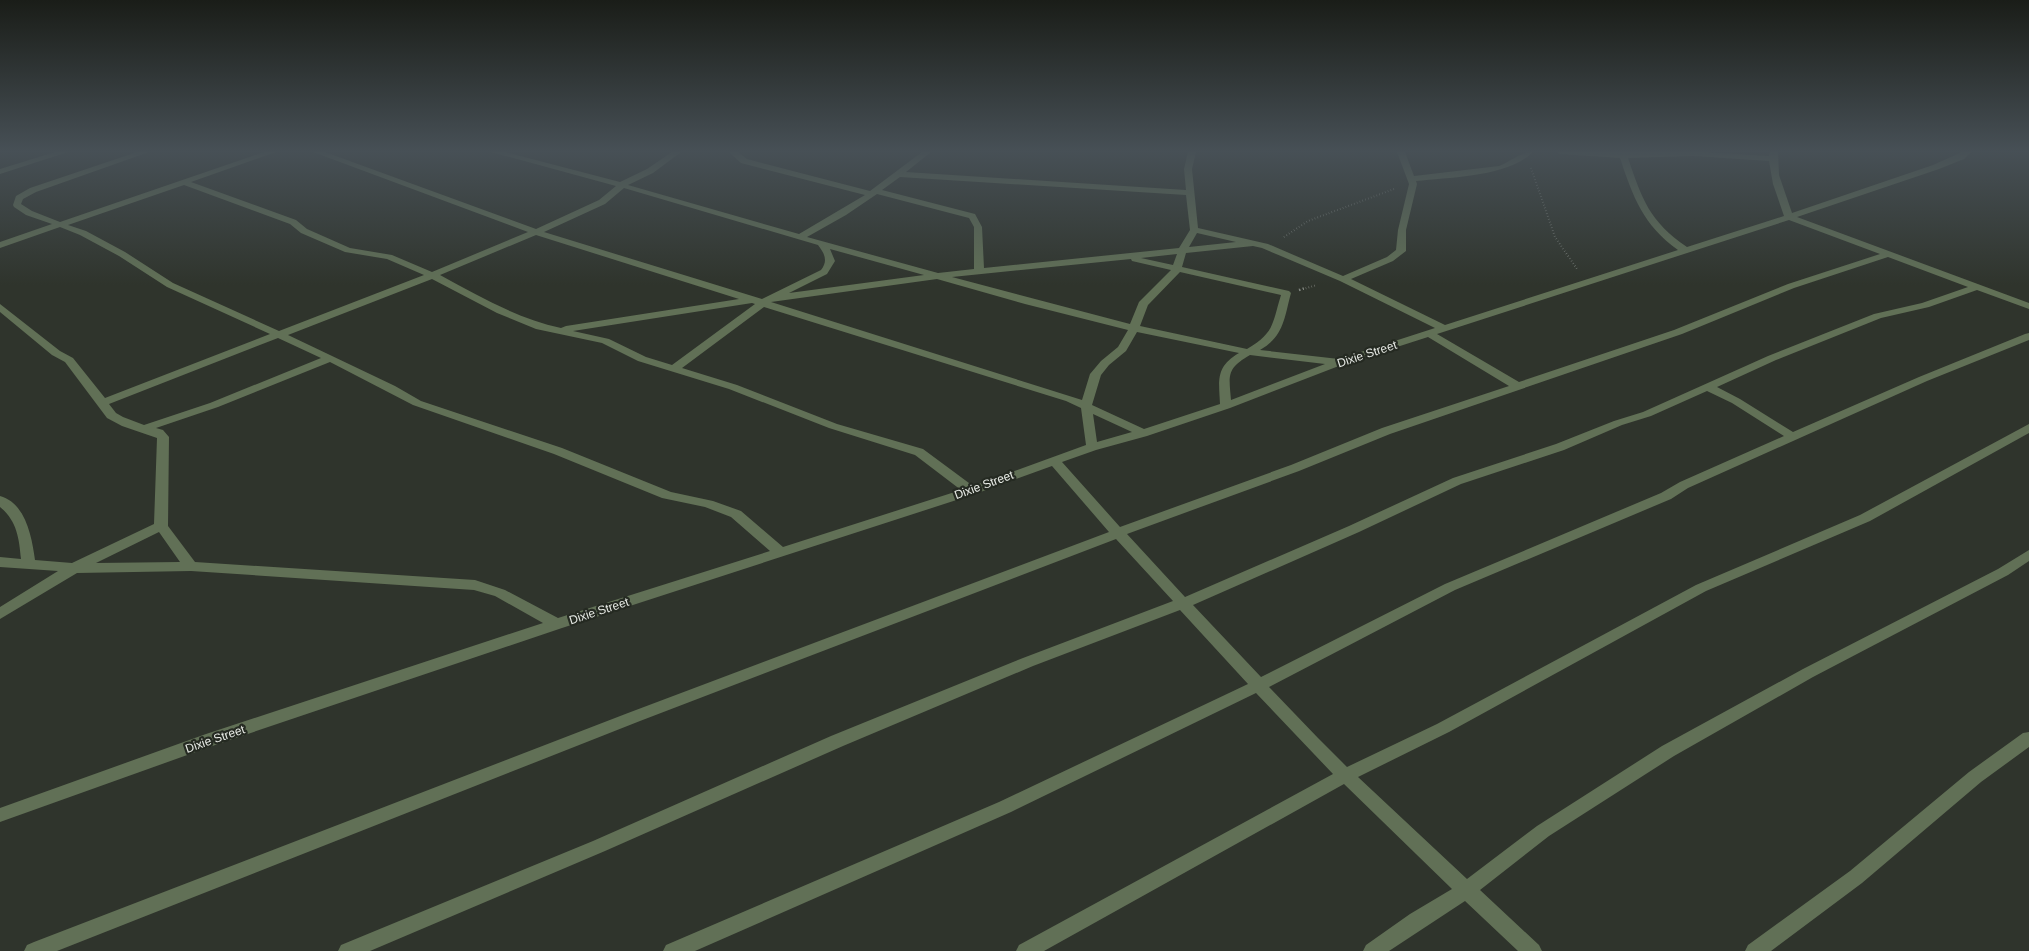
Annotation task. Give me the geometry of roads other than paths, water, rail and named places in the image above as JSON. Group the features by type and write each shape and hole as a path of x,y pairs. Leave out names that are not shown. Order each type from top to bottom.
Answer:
{"street":[{"path":"23,196 17,202 20,208 61,224 122,254 170,285 330,358 417,403 558,451 667,495 708,504 736,514 779,552"},
{"path":"0,245 141,196"},
{"path":"223,196 294,222 304,231 348,250 389,257 432,275 501,310 540,326 605,341 642,359 732,387 833,426 919,452 971,491"},
{"path":"438,196 536,232 763,300 1032,386 1086,406 1143,433"},
{"path":"103,403 432,275 536,232 602,202 609,196"},
{"path":"661,196 1029,302 1134,328 1248,352 1340,362"},
{"path":"800,237 844,213 868,196"},
{"path":"888,196 972,216 978,228 978,272"},
{"path":"1092,447 1086,406 1088,392 1096,374 1105,363 1122,349 1134,328 1143,304 1177,270 1182,251 1194,230 1192,196"},
{"path":"1344,279 1384,262 1401,251 1409,196"},
{"path":"1638,196 1650,221 1668,240 1685,250"},
{"path":"1780,196 1789,216 2029,306"},
{"name":"Dixie Street","path":"0,815 212,740 557,624 971,491 1092,447 1143,433 1226,406 1340,362 1848,196"},
{"path":"1194,230 1265,246 1344,279 1444,328"},
{"path":"558,330 938,276 1255,243"},
{"path":"675,368 763,300 824,272 831,264 832,258 822,244"},
{"path":"34,951 634,717 1386,431 1705,322 1768,295 1888,254"},
{"path":"1128,256 1177,270 1286,292 1274,334 1266,342 1248,352 1228,367 1224,375 1226,406"},
{"path":"348,951 661,819 837,741 1037,658 1183,603 1354,529 1457,481 1560,447 1618,423 1647,414 1710,388 1772,358 1878,316 1925,304 1976,287"},
{"path":"0,307 56,353 70,360 103,403 105,411 114,417 159,433 163,437 162,526 191,566"},
{"path":"1428,333 1517,386"},
{"path":"673,951 1005,807 1259,685 1450,587 1666,496 1684,485 1923,379 2029,336"},
{"path":"146,428 214,405 330,358"},
{"path":"1710,388 1736,401 1793,437"},
{"path":"1026,951 1344,776 1443,728 1701,588 1864,518 2029,428"},
{"path":"1054,460 1119,534 1344,776 1532,951"},
{"path":"0,500 22,522 26,539 28,564"},
{"path":"0,614 74,568 162,526"},
{"path":"1373,951 1417,920 1466,890 1542,830 1668,751 1808,673 2004,572 2029,554"},
{"path":"0,562 74,568 191,566 356,576 475,586 500,593 557,624"},
{"path":"1755,951 1856,877 1975,777 2029,738"}]}
